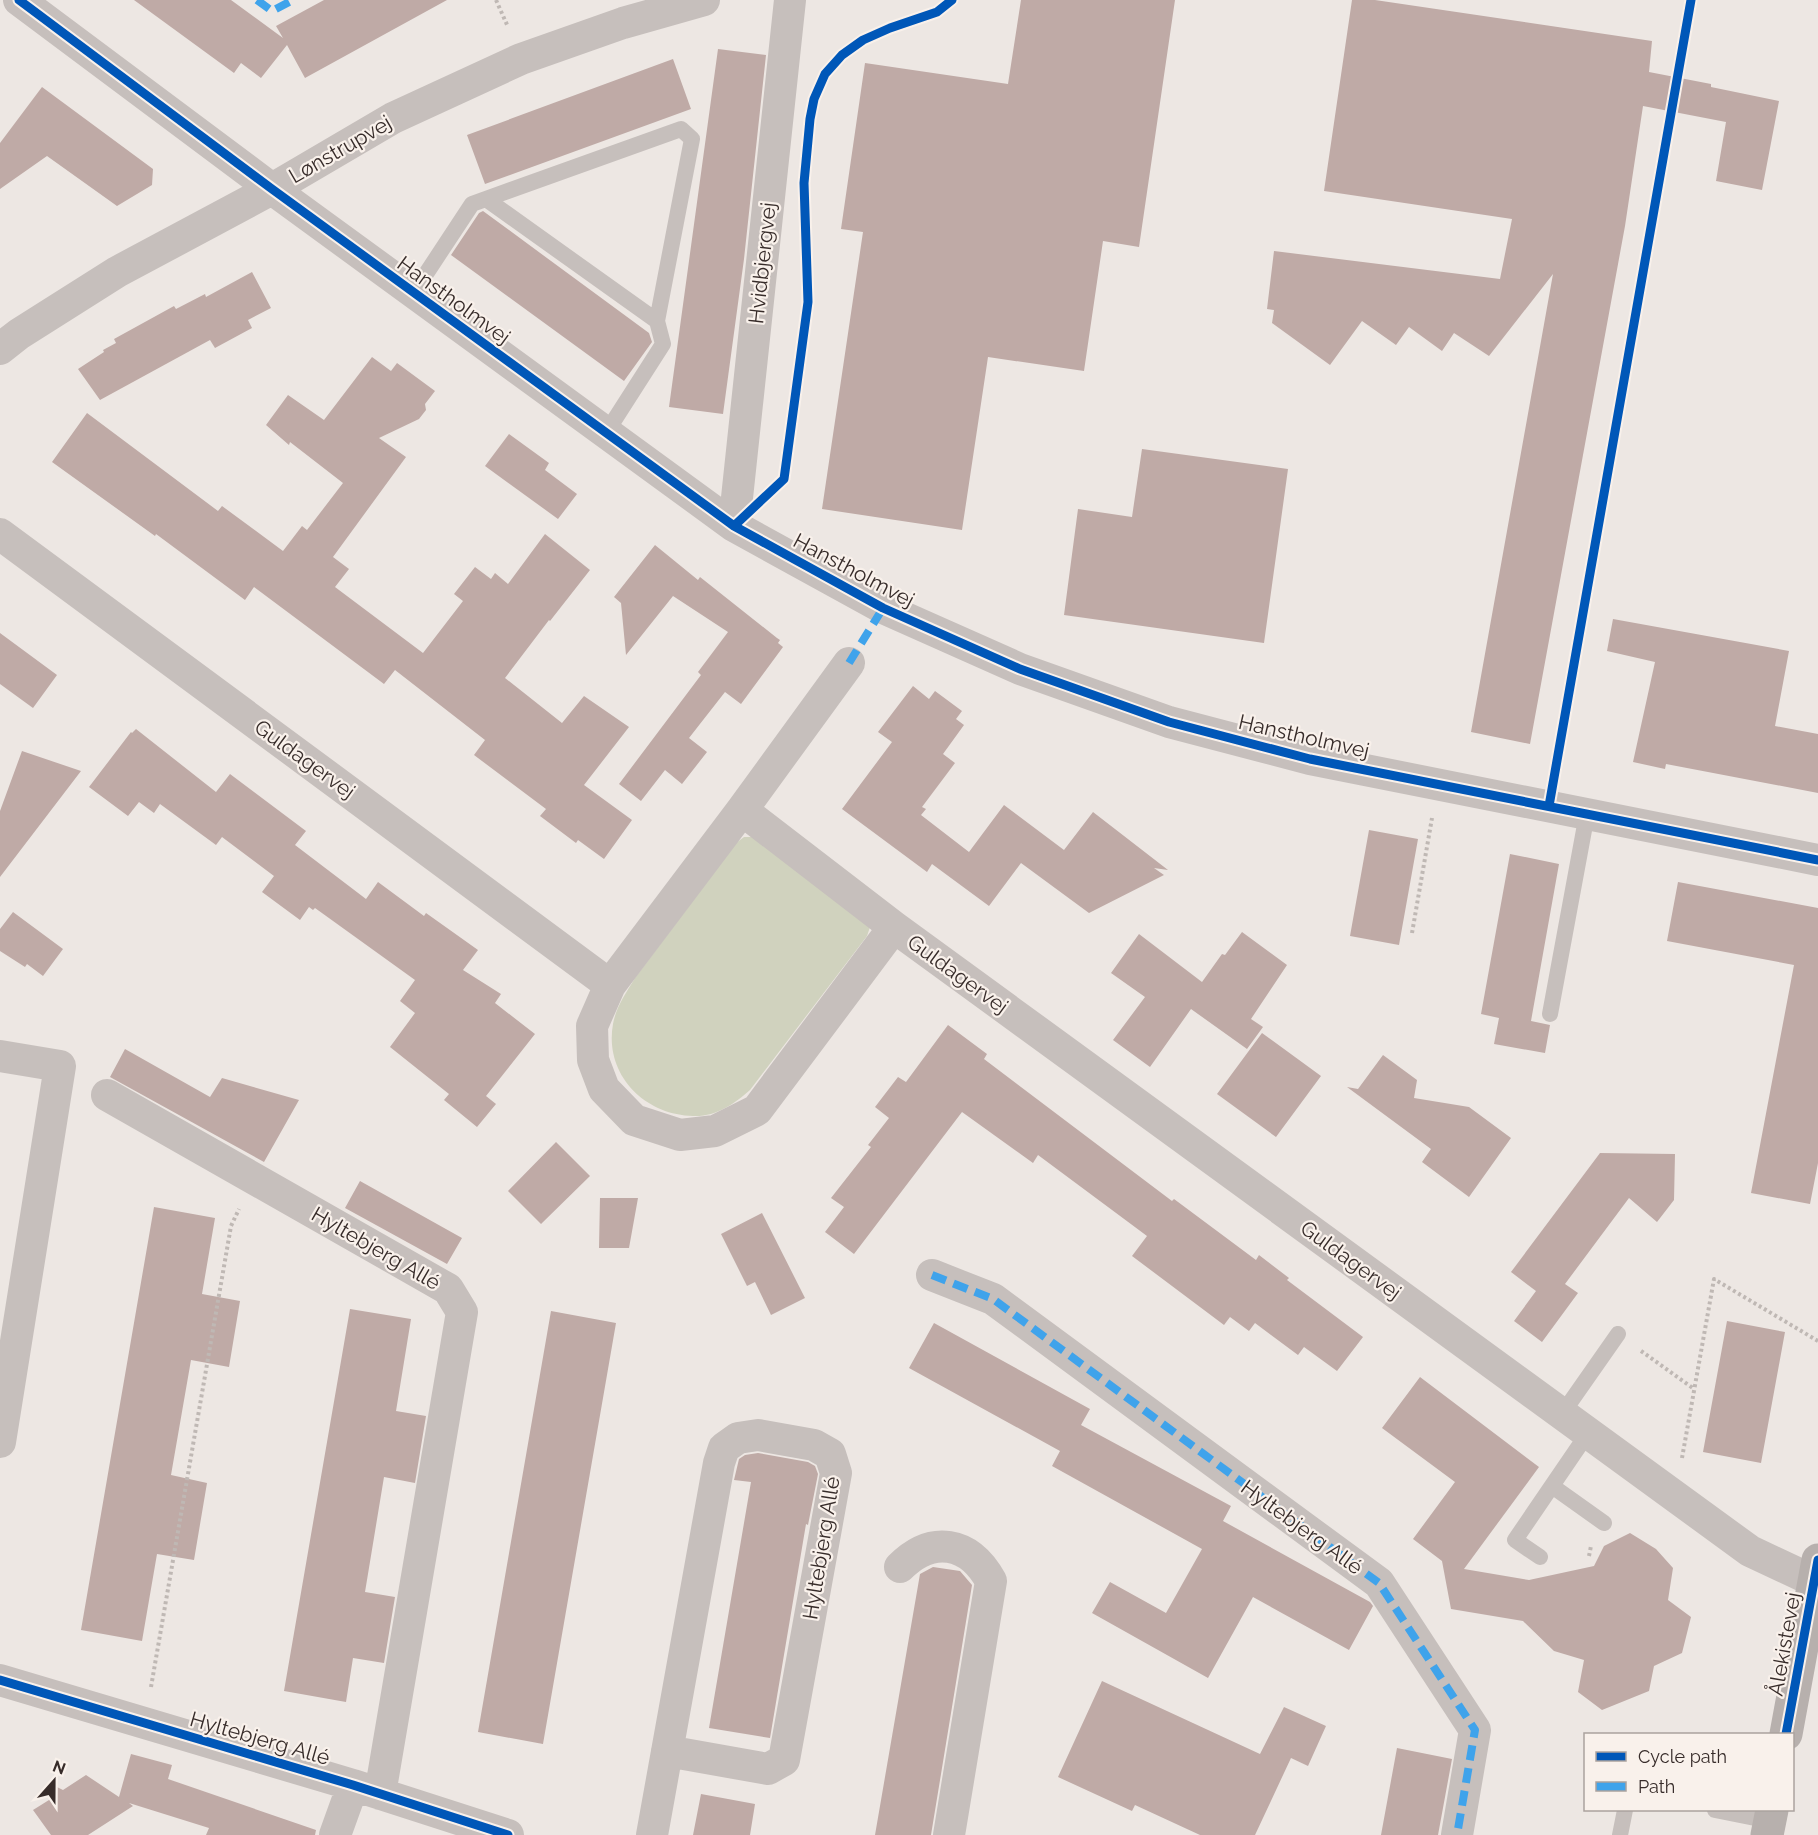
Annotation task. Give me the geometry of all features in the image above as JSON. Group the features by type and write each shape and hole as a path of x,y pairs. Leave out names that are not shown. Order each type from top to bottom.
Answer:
{"street":[{"name":"Hanstholmvej","path":"19,0 272,189 734,526 883,608 1020,669 1169,722 1310,759 1818,861"},
{"name":"Lønstrupvej","path":"0,349 19,334 117,272 272,189 393,118 521,59 623,23 704,0"},
{"name":"Hvidbjergvej","path":"734,526 790,0"},
{"name":"Guldagervej","path":"0,534 610,985"},
{"name":"Guldagervej","path":"849,663 610,985 592,1026 593,1059 604,1089 634,1120 680,1135 715,1131 757,1110 894,927"},
{"name":"Guldagervej","path":"742,810 894,927 1750,1551 1816,1570"},
{"path":"0,1056 60,1066 0,1442"},
{"name":"Hyltebjerg Allé","path":"107,1095 448,1289 462,1312 366,1789"},
{"name":"Hyltebjerg Allé","path":"932,1275 993,1299 1379,1583 1475,1730 1457,1835"},
{"name":"Hyltebjerg Allé","path":"652,1835 667,1751 719,1463 724,1448 738,1438 758,1435 814,1445 830,1454 836,1473 784,1760 768,1769 667,1751"},
{"path":"900,1567 912,1556 926,1549 942,1546 958,1548 972,1556 984,1567 992,1581 949,1835"},
{"name":"Ålekistevej","path":"1786,1733 1812,1629 1816,1570"},
{"name":"Hyltebjerg Allé","path":"0,1680 366,1789 508,1835"},
{"path":"335,1835 366,1789"}],"lane":[{"path":"414,292 472,204 681,129 692,139 657,321 663,344 606,433"},
{"path":"486,199 657,321"},
{"path":"1550,1014 1587,814"},
{"path":"1562,1414 1618,1334"},
{"path":"1540,1557 1515,1540 1588,1433"},
{"path":"1552,1486 1604,1523"},
{"path":"1620,1835 1625,1811"},
{"path":"1723,1811 1770,1822"}],"path":[{"path":"1412,933 1439,784"},
{"path":"145,1723 231,1226 253,1178"},
{"path":"1675,1497 1714,1279 1818,1341"},
{"path":"1618,1334 1694,1389"}],"green space":[{"path":"744,837 757,837 870,927 867,936 750,1090 731,1105 717,1112 701,1116 675,1114 644,1100 621,1075 612,1042 614,1018 635,978 736,843"}],"building":[{"path":"134,0 231,0 283,38 276,26 324,0 447,0 305,78 287,45 261,78 241,63 234,73"},
{"path":"1021,0 1175,0 1139,247 1103,241 1084,371 988,357 962,530 822,509 863,232 841,229 865,63 1008,84"},
{"path":"1352,0 1375,0 1652,41 1649,72 1779,101 1762,190 1716,181 1726,122 1643,106 1625,226 1530,744 1471,732 1553,274 1489,356 1454,333 1442,351 1409,327 1396,345 1362,321 1330,365 1272,323 1274,310 1267,309 1274,251 1500,279 1512,219 1324,191"},
{"path":"718,49 766,55 744,259 723,414 669,407"},
{"path":"673,59 691,109 485,184 467,135"},
{"path":"42,87 153,169 152,185 117,206 47,156 0,189 0,143"},
{"path":"483,211 649,333 652,342 624,381 451,255 479,213"},
{"path":"252,272 271,308 248,320 252,328 215,348 210,340 100,400 78,369 116,343 114,339 174,306 176,309 205,294 206,297"},
{"path":"372,357 391,371 397,363 435,391 425,404 426,410 419,419 379,438 406,457 333,557 349,569 335,587 423,653 463,601 454,594 475,567 491,579 495,573 508,584 545,534 590,570 505,678 562,723 584,696 629,727 584,785 632,820 604,859 578,840 576,843 540,816 546,809 474,755 485,740 395,670 384,684 254,587 245,600 156,534 155,536 52,462 87,413 218,511 222,506 283,551 302,526 307,530 343,483 290,442 289,445 266,425 288,395 324,420"},
{"path":"509,434 549,463 545,470 577,494 558,519 485,466"},
{"path":"1142,449 1288,469 1264,643 1064,615 1078,509 1132,517"},
{"path":"655,545 698,580 700,577 780,640 778,643 783,647 741,704 725,692 689,738 707,752 682,784 665,770 641,801 619,784 701,675 698,672 728,632 673,596 626,655 621,603 614,597"},
{"path":"1613,619 1789,651 1775,726 1818,734 1818,793 1666,764 1665,769 1633,762 1655,662 1607,651"},
{"path":"0,633 57,675 33,708 0,684"},
{"path":"913,686 929,699 935,691 962,711 956,719 964,725 943,754 955,763 922,807 926,809 921,815 969,852 1004,805 1064,850 1093,812 1168,870 1154,868 1164,875 1089,913 1021,863 989,906 932,864 927,872 842,809 892,742 878,732"},
{"path":"136,729 216,792 230,774 306,831 295,845 366,899 378,882 424,916 426,913 478,950 463,970 501,994 495,1003 535,1034 486,1096 496,1104 477,1127 444,1100 449,1094 390,1047 415,1013 400,1001 415,980 315,908 313,910 309,907 300,920 262,892 274,876 222,837 216,845 160,804 154,813 139,802 128,816 89,787 131,732"},
{"path":"22,751 81,771 0,877 0,811"},
{"path":"1369,830 1418,839 1399,945 1350,936"},
{"path":"1510,854 1559,864 1531,1021 1550,1025 1545,1053 1494,1044 1499,1018 1481,1014"},
{"path":"1678,882 1818,908 1818,1163 1810,1204 1751,1193 1794,965 1667,941"},
{"path":"13,912 63,949 43,976 27,964 25,967 0,951 0,929"},
{"path":"1242,932 1287,965 1251,1019 1263,1027 1247,1049 1191,1009 1150,1067 1113,1040 1145,997 1111,973 1139,934 1202,982 1222,954 1225,955"},
{"path":"948,1025 987,1054 984,1059 1172,1201 1174,1199 1256,1260 1259,1255 1289,1278 1287,1280 1363,1337 1337,1371 1304,1347 1298,1355 1255,1323 1249,1331 1230,1317 1224,1325 1132,1256 1147,1236 1038,1155 1033,1163 962,1112 854,1254 825,1232 844,1207 831,1198 871,1147 868,1145 889,1118 875,1107 898,1077 906,1082"},
{"path":"1262,1033 1321,1076 1276,1137 1217,1094"},
{"path":"125,1049 210,1097 222,1078 299,1100 264,1162 110,1077"},
{"path":"1383,1055 1417,1080 1414,1098 1469,1107 1511,1138 1469,1197 1422,1162 1431,1149 1347,1087 1358,1089"},
{"path":"556,1142 590,1176 541,1224 508,1191"},
{"path":"1600,1153 1675,1154 1674,1200 1657,1222 1629,1198 1565,1284 1578,1293 1542,1342 1514,1321 1536,1291 1511,1272"},
{"path":"360,1181 462,1238 447,1264 345,1208"},
{"path":"600,1198 638,1198 629,1248 599,1248"},
{"path":"154,1207 215,1218 202,1294 240,1301 229,1367 191,1360 171,1475 207,1483 194,1560 157,1554 142,1641 81,1630"},
{"path":"762,1213 805,1298 771,1315 755,1282 747,1286 721,1234"},
{"path":"350,1309 411,1319 396,1411 426,1416 415,1483 384,1477 365,1592 395,1597 384,1663 353,1658 346,1702 284,1691"},
{"path":"551,1311 616,1323 543,1744 478,1732"},
{"path":"1727,1321 1785,1332 1761,1463 1703,1452"},
{"path":"934,1323 1090,1409 1081,1425 1231,1506 1223,1521 1370,1602 1373,1606 1349,1650 1253,1597 1208,1678 1092,1613 1110,1582 1166,1613 1202,1549 1052,1466 1060,1451 909,1368"},
{"path":"1420,1377 1539,1467 1464,1569 1529,1580 1594,1566 1604,1546 1630,1533 1656,1549 1673,1568 1668,1600 1691,1617 1682,1653 1654,1666 1649,1691 1602,1710 1578,1692 1584,1660 1554,1651 1523,1621 1451,1609 1442,1561 1413,1539 1455,1482 1382,1428"},
{"path":"758,1453 808,1462 815,1466 818,1474 808,1525 806,1524 770,1738 709,1728 751,1482 734,1480 739,1459 745,1455"},
{"path":"933,1567 960,1571 972,1585 931,1835 875,1835 920,1574"},
{"path":"1102,1681 1260,1754 1284,1707 1326,1726 1308,1766 1291,1758 1255,1835 1200,1835 1135,1805 1132,1811 1058,1777"},
{"path":"1397,1748 1452,1759 1438,1835 1381,1835"},
{"path":"131,1754 172,1765 168,1779 316,1830 315,1835 206,1835 209,1828 129,1803 133,1806 88,1835 51,1835 33,1810 49,1800 49,1783 63,1790 86,1775 119,1797"},
{"path":"701,1794 755,1804 750,1835 693,1835"}],"marked path":[{"path":"257,0 272,11 293,0"},
{"path":"849,663 883,608"},
{"path":"932,1275 993,1299 1379,1583 1475,1730 1457,1835"}],"cycle path":[{"path":"19,0 272,189 734,526 883,608 1020,669 1169,722 1310,759 1818,860"},
{"path":"734,526 784,479 808,302 804,183 814,99 825,74 842,55 863,40 937,12 952,0"},
{"path":"1549,806 1691,0"},
{"path":"1786,1733 1818,1560"},
{"path":"0,1680 353,1785 508,1835"}]}
